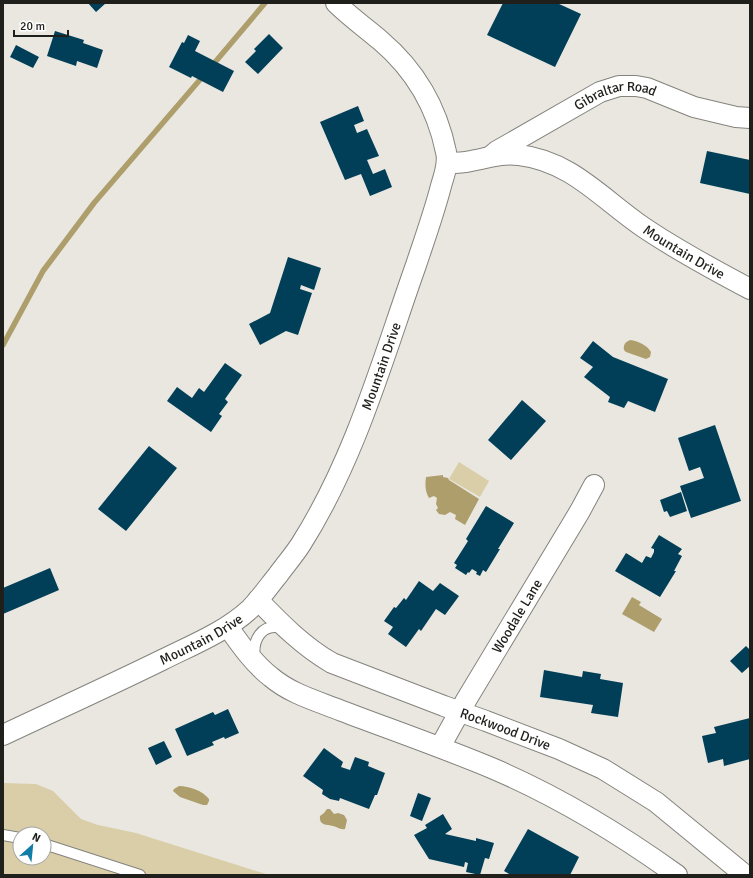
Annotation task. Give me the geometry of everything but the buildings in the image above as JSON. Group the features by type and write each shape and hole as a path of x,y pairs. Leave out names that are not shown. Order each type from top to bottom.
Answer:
{"street":[{"path":"336,3 403,62 422,89 440,128 447,153 447,163"},
{"name":"Gibraltar Road","path":"491,156 497,151 590,97 609,88 619,86 636,86 647,88 694,107 736,117 750,118"},
{"name":"Mountain Drive","path":"3,735 118,682 228,627 258,600 291,558 301,543 330,490 372,392 433,218 447,163 470,162 491,156 508,154 538,159 562,168 596,190 643,227 691,257 750,290"},
{"name":"Woodale Lane","path":"440,747 459,712 594,486"},
{"name":"Rockwood Drive","path":"258,600 287,629 318,655 332,663 459,712 486,720 571,754 603,769 656,802 745,875"},
{"path":"228,627 255,661 271,677 290,690 440,747 500,772 561,802 614,832 677,875"}],"lane":[{"path":"255,661 255,643 264,630 279,627 287,629"},
{"path":"52,847 140,875"}],"shaded area":[{"path":"630,340 645,345 651,352 650,357 646,359 626,352 624,350 624,345"},
{"path":"459,462 489,481 480,497 449,479"},
{"path":"443,475 443,477 448,478 479,499 465,525 455,519 456,515 450,512 445,515 439,514 436,510 438,508 436,504 437,498 434,496 429,498 425,483 426,477"},
{"path":"632,597 641,602 639,605 662,619 654,632 622,614"},
{"path":"3,783 36,784 53,791 81,819 98,825 136,833 269,875 3,875"},
{"path":"179,786 200,791 209,799 207,805 180,797 173,791"},
{"path":"327,809 330,809 334,814 338,813 344,815 347,820 345,829 326,825 321,822 320,816"}],"waterway":[{"path":"211,67 265,3"},
{"path":"3,345 43,271 94,203 204,75"}]}
